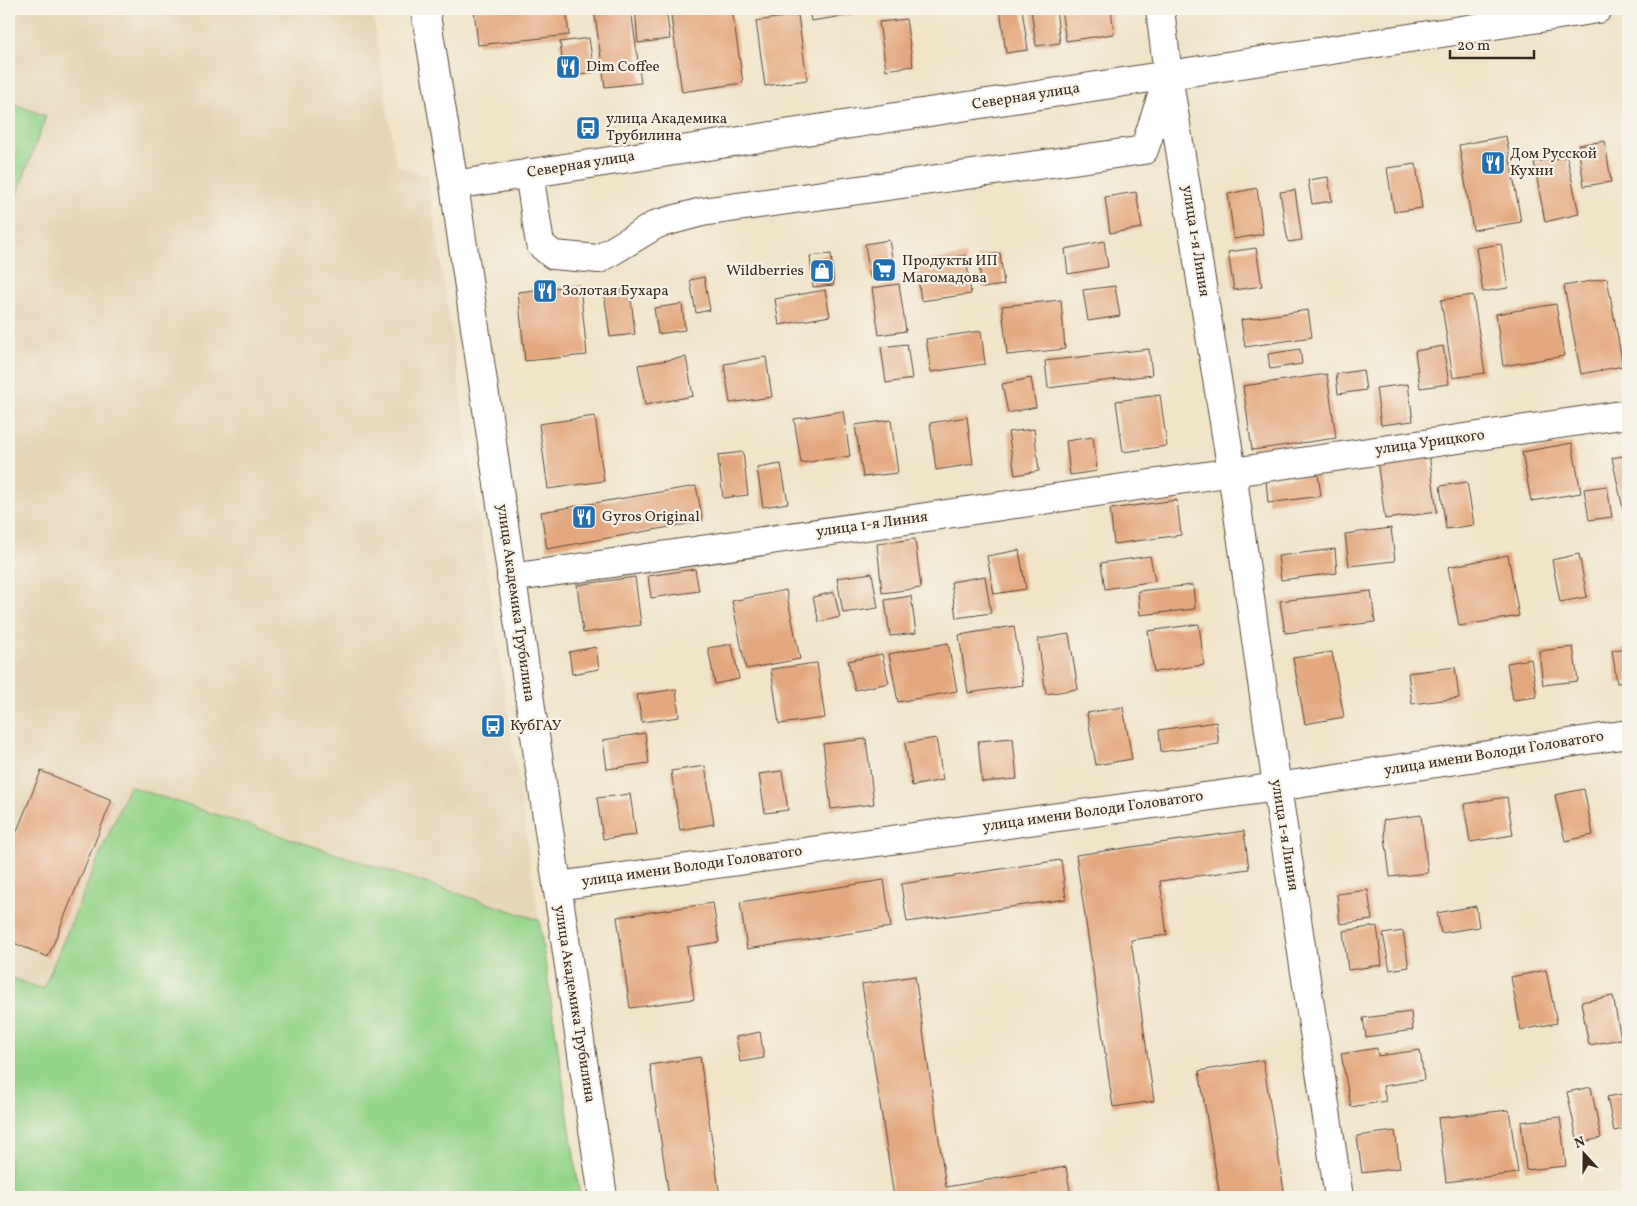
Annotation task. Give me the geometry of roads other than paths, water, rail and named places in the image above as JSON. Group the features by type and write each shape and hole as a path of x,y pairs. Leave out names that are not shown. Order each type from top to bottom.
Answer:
{"street":[{"name":"улица Академика Трубилина","path":"425,9 454,185 603,1197"},
{"name":"улица 1-я Линия","path":"1160,9 1168,75 1232,472 1276,787 1339,1197"},
{"name":"Северная улица","path":"454,185 1598,9"},
{"path":"529,173 540,244 553,255 599,259 657,224 702,212 1144,150 1168,75"},
{"name":"улица Урицкого","path":"1232,472 1628,414"},
{"name":"улица 1-я Линия","path":"511,578 1232,472"},
{"name":"улица имени Володи Головатого","path":"557,886 1276,787 1628,734"}],"place":[{"name":"Dim Coffee","path":"568,67"},
{"name":"улица Академика Трубилина","path":"588,128"},
{"name":"Дом Русской Кухни","path":"1493,163"},
{"name":"Продукты ИП Магомадова","path":"884,270"},
{"name":"Wildberries","path":"822,271"},
{"name":"Золотая Бухара","path":"545,291"},
{"name":"Gyros Original","path":"584,517"},
{"name":"КубГАУ","path":"493,726"}]}
